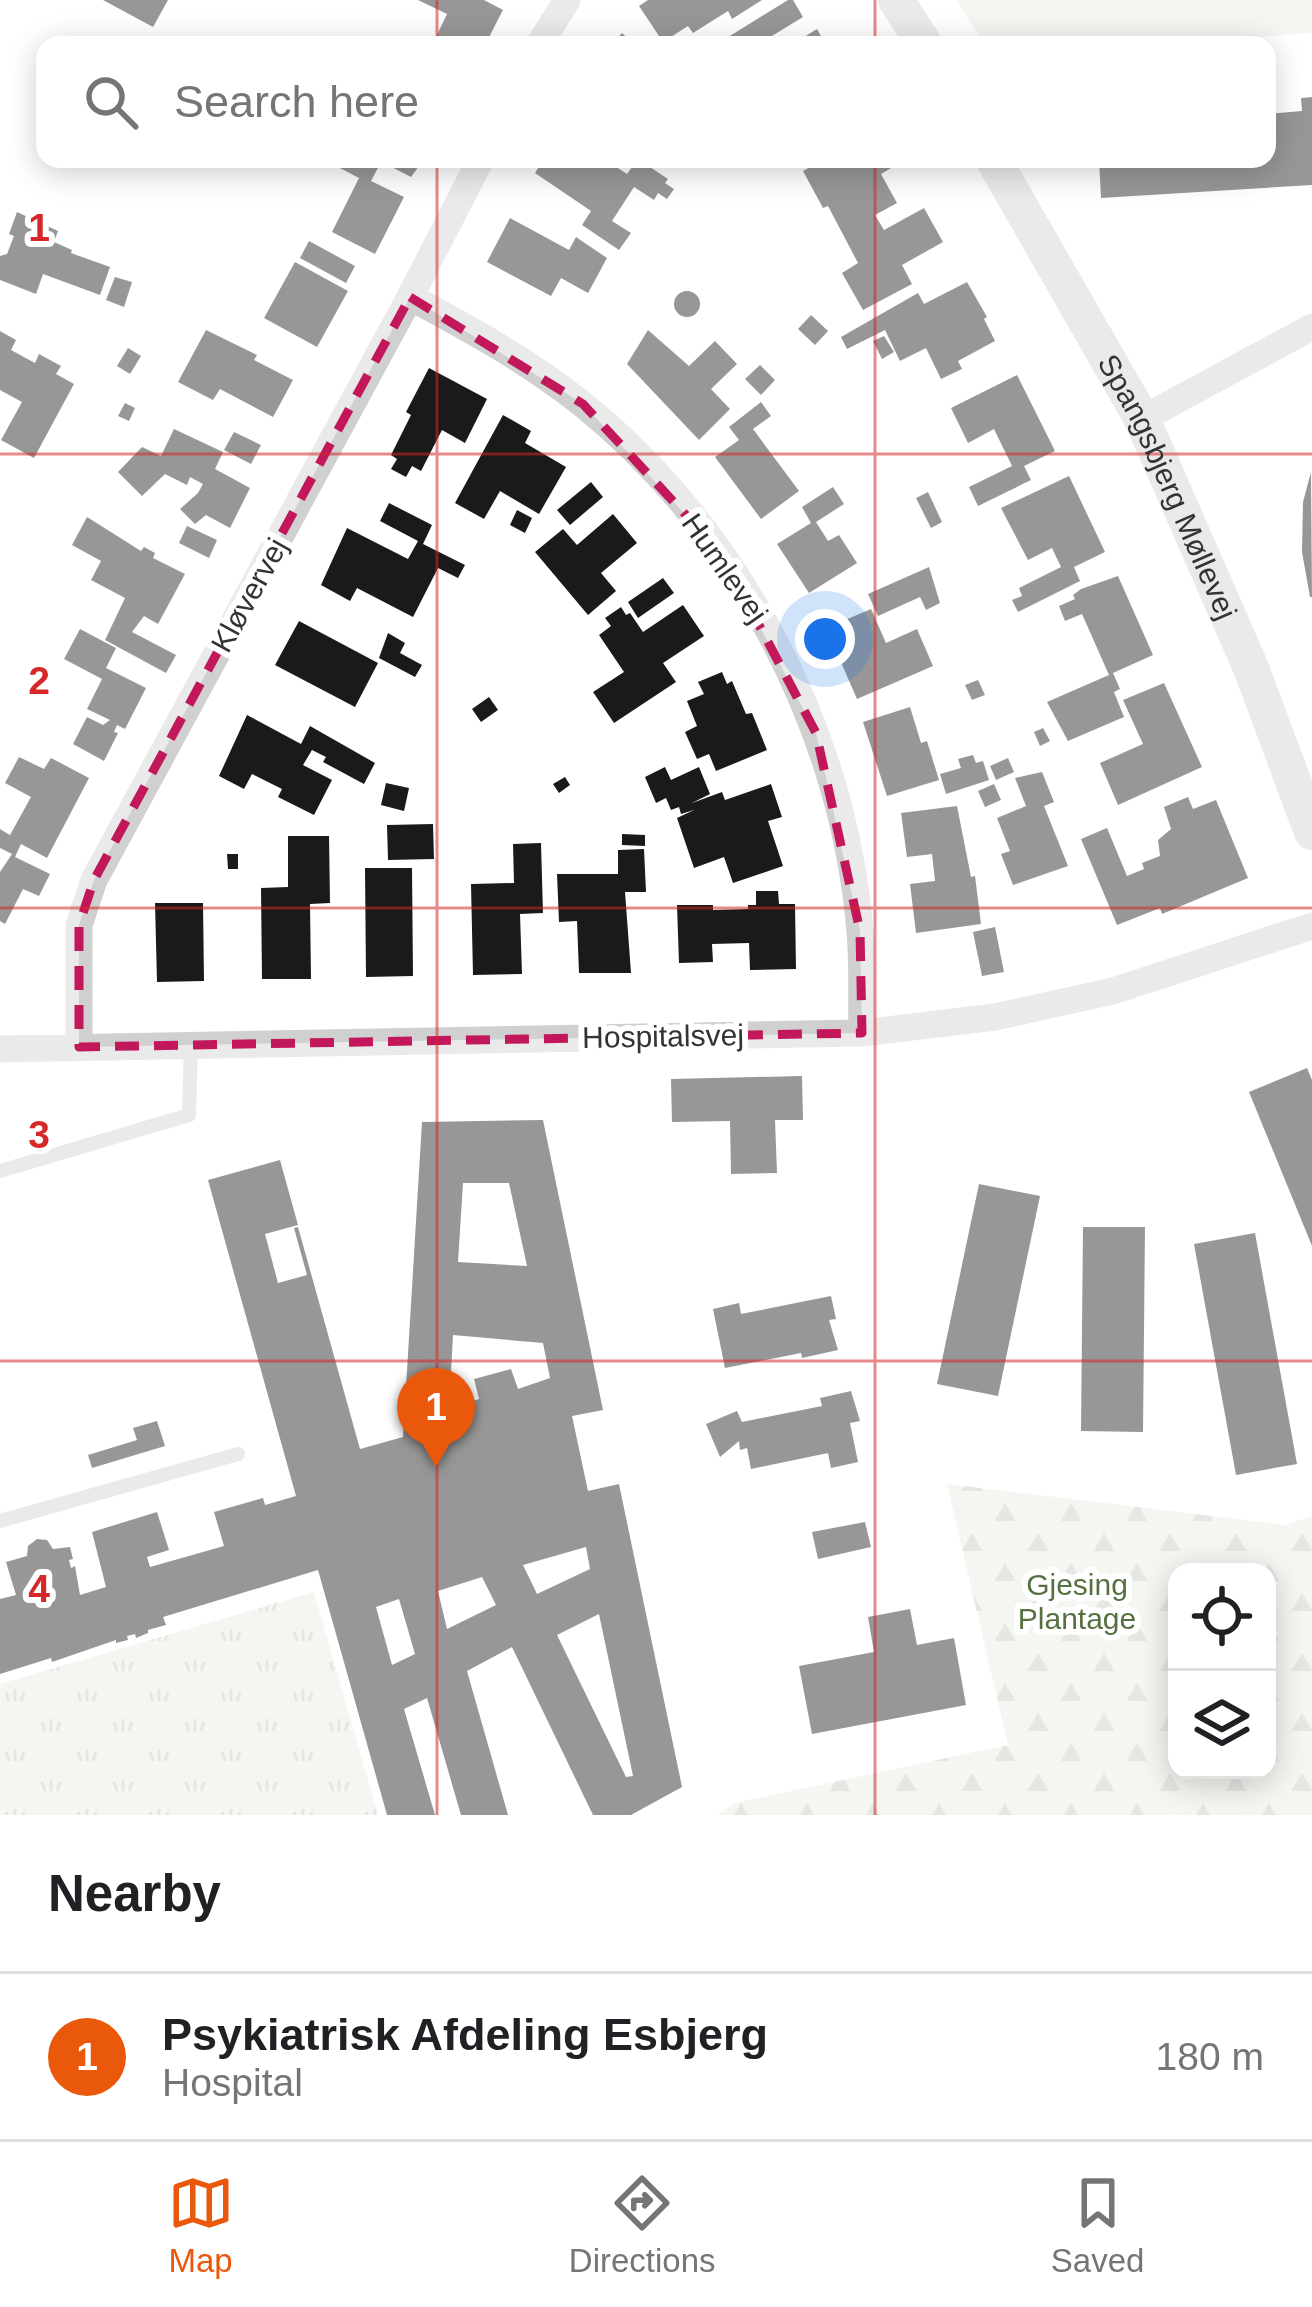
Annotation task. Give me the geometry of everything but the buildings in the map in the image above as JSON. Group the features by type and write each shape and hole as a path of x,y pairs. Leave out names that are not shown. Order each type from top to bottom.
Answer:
{"street":[{"path":"545,36 567,0"},
{"path":"896,0 919,36"},
{"name":"Kløvervej","path":"79,1047 79,925 94,880 476,168"},
{"name":"Spangsbjerg Møllevej","path":"998,168 1142,419 1252,668 1312,832"},
{"name":"Humlevej","path":"410,297 500,345 583,404 657,474 721,553 774,640 816,733 844,830 860,931 862,1033"},
{"path":"1142,419 1312,328"},
{"name":"Hospitalsvej","path":"0,1049 862,1033 994,1017 1113,991 1312,926"}],"lane":[{"path":"0,1171 189,1115 191,1044"},
{"path":"0,1522 238,1454"}],"highlighted area":[{"path":"410,297 583,404 721,553 816,733 860,931 862,1033 79,1047 79,925 94,880"}],"green space":[{"path":"956,0 1312,0 1312,33 979,36"},
{"name":"Gjesing Plantage","path":"947,1484 1286,1525 1312,1516 1312,1815 717,1815 735,1803 1008,1745"},
{"path":"314,1592 378,1815 0,1815 0,1684"}],"place":[{"name":"Psykiatrisk Afdeling Esbjerg","path":"436,1467"}]}
